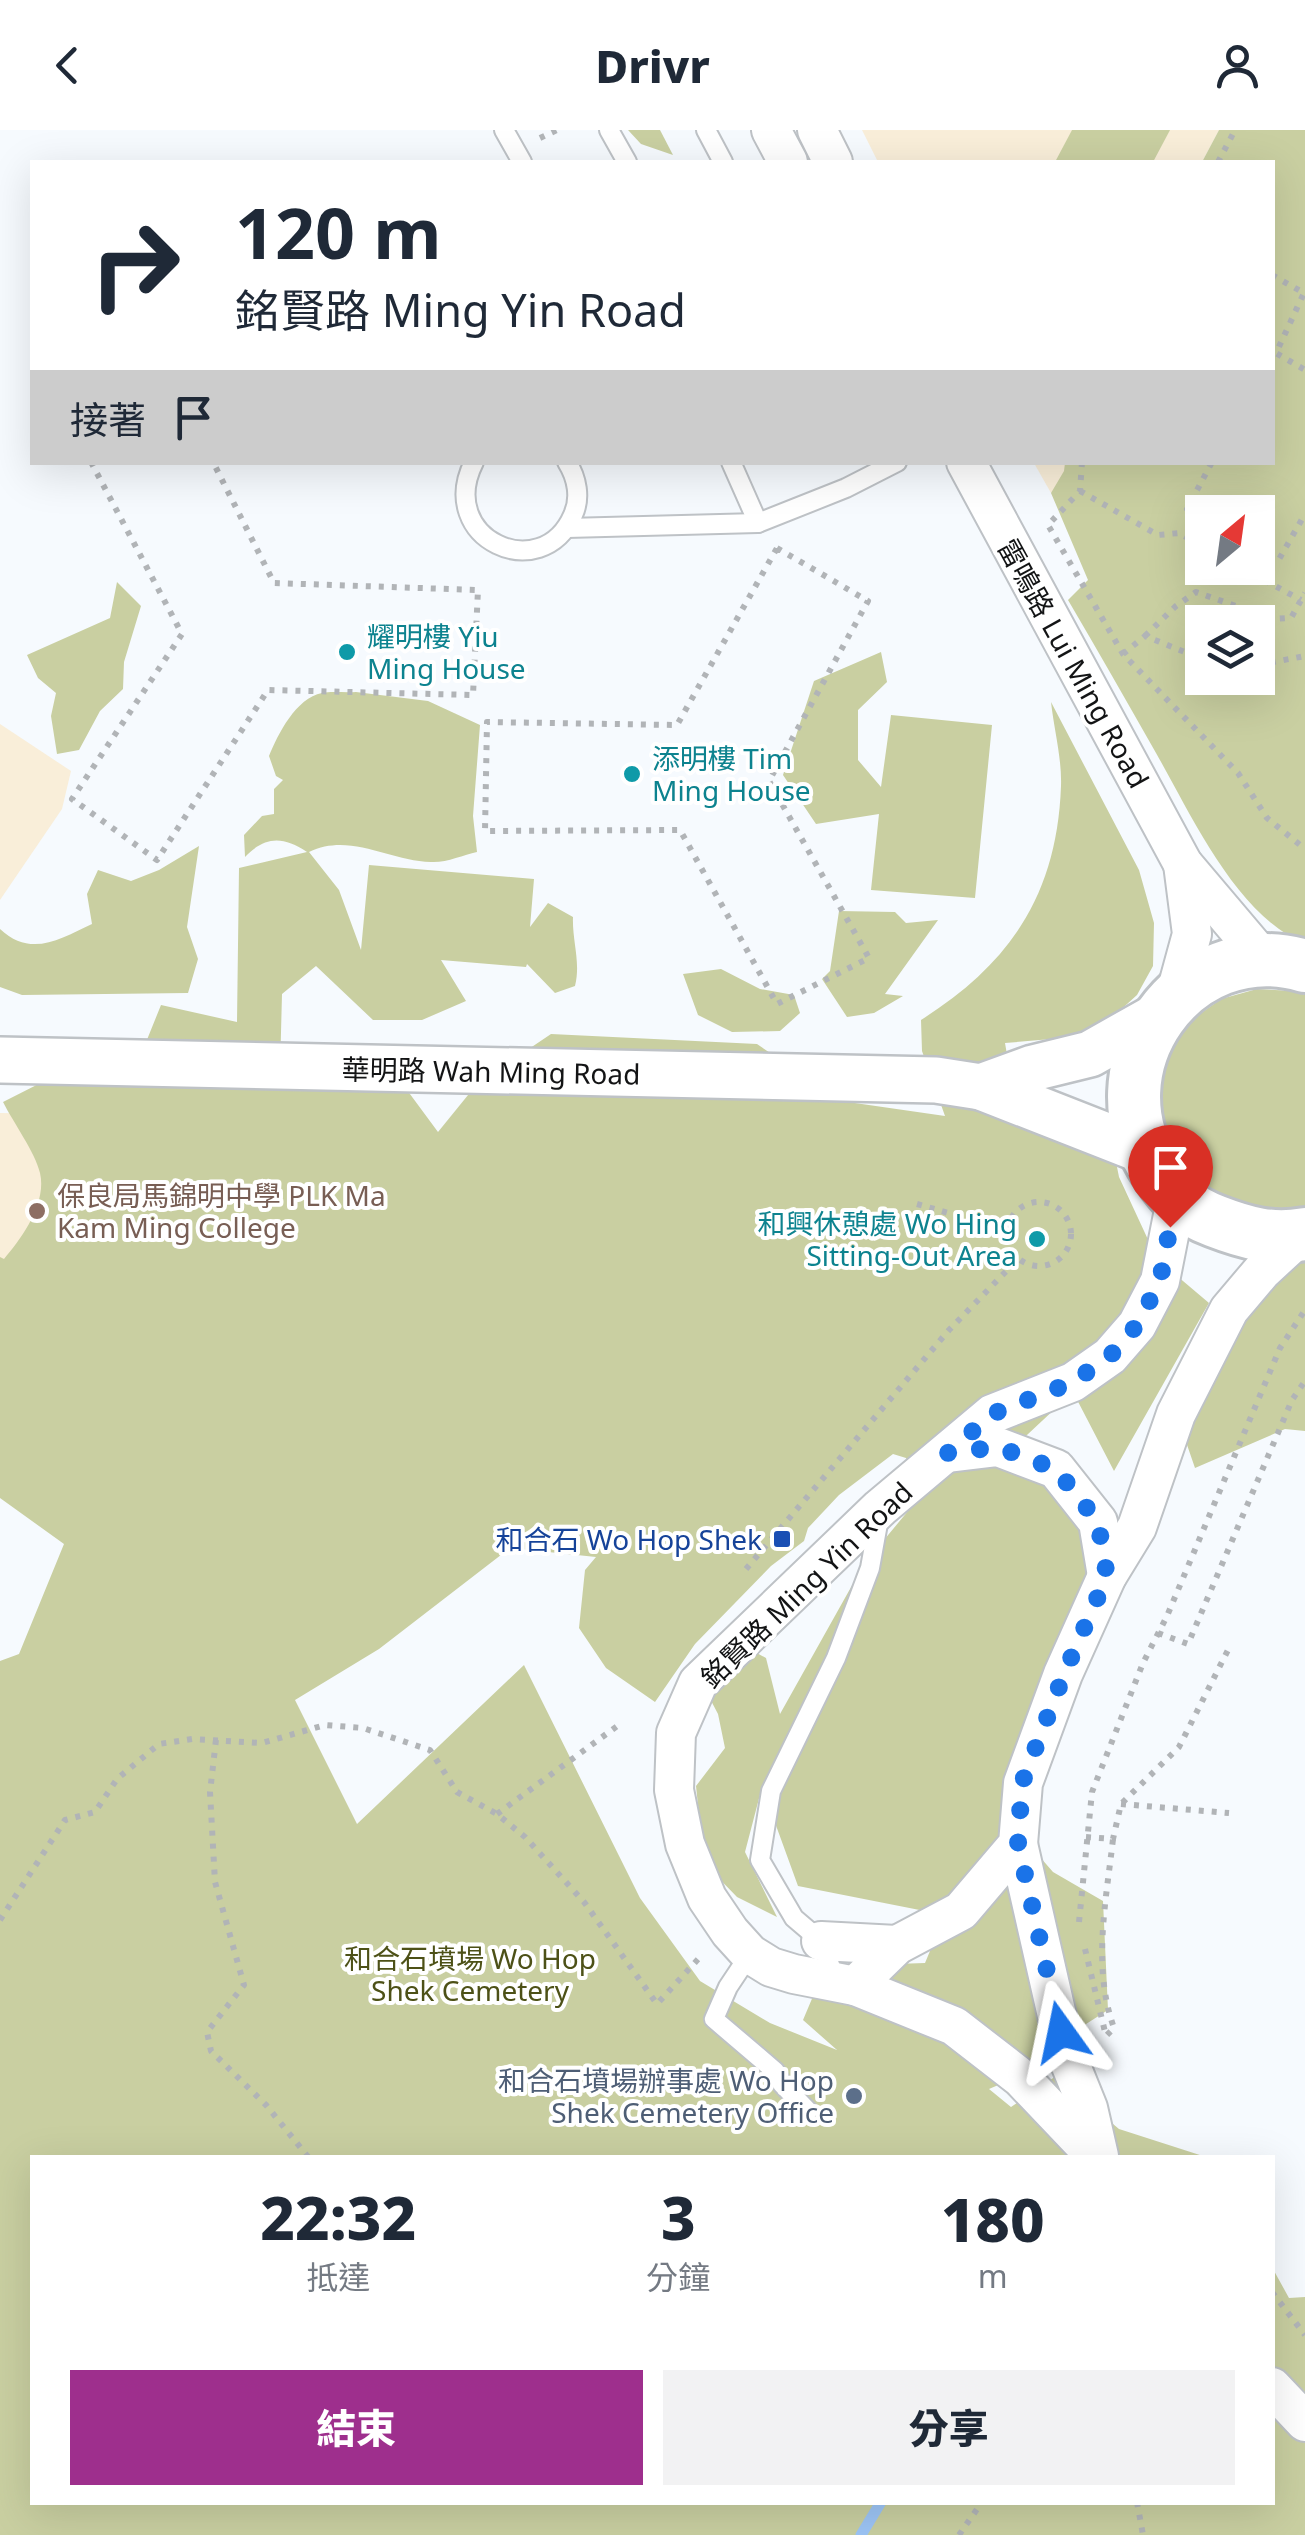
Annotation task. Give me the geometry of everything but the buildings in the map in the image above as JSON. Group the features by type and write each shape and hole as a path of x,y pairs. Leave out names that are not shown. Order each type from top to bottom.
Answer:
{"main road":[{"path":"1285,963 1220,971 1168,1007 1146,1039 1136,1066 1132,1094 1142,1150 1176,1200 1203,1217 1249,1233 1264,1237 1303,1234"}],"street":[{"path":"771,130 787,160"},
{"path":"817,130 832,160"},
{"name":"雷鳴路 Lui Ming Road","path":"968,465 1183,864 1285,963"},
{"name":"雷鳴路 Lui Ming Road","path":"1168,1007 1192,934 1183,864"},
{"path":"981,1088 1033,1068 1090,1054 1168,1007"},
{"name":"華明路 Wah Ming Road","path":"0,1060 936,1080 981,1088 1142,1150"},
{"name":"銘賢路 Ming Yin Road","path":"1095,2155 1021,2078 954,2026 846,1983 771,1967 750,1954 707,1898 685,1844 674,1790 676,1734 698,1682 880,1508 992,1414 1073,1382 1110,1356 1137,1325 1160,1281 1176,1200"},
{"name":"銘賢路 Ming Yin Road","path":"1097,2155 1088,2108 1065,2050 1018,1844 1022,1783 1107,1576 1137,1527 1176,1414 1228,1310 1262,1271 1303,1234"},
{"path":"948,1453 998,1447 1056,1469 1098,1522 1107,1576"},
{"path":"846,1983 897,1945 960,1911 1018,1844"},
{"path":"820,1941 897,1945"},
{"path":"1275,2390 1305,2422"}],"lane":[{"path":"504,130 521,160"},
{"path":"609,130 625,160"},
{"path":"706,130 722,160"},
{"path":"472,465 464,496 467,513 488,540 522,551 539,548 567,528 576,510 578,491 568,465"},
{"path":"732,465 758,523"},
{"path":"567,528 758,523 846,488 891,465"},
{"path":"846,1983 820,1941 794,1918 760,1860 771,1791 836,1658 870,1568 880,1508"},
{"path":"750,1954 728,1987 714,2020 776,2071 782,2084 808,2112"}],"path":[{"path":"1219,160 1236,130"},
{"path":"1275,278 1304,292 1275,354"},
{"path":"1275,356 1305,370"},
{"path":"93,465 182,634 72,799 157,860 268,690 474,695 478,590 274,583 215,465"},
{"path":"1082,465 1080,491 1048,525 1122,654 1238,773 1266,818 1305,849"},
{"path":"1194,495 1210,465"},
{"path":"1080,491 1158,535 1185,537"},
{"path":"1275,560 1278,562 1305,514"},
{"path":"777,548 868,600 769,780 869,958 777,1004 680,830 486,831 488,722 677,725 777,548"},
{"path":"1122,654 1196,592 1272,619 1291,618 1303,597 1275,584"},
{"path":"1145,636 1185,651"},
{"path":"1275,662 1305,656"},
{"path":"1037,1201 1056,1206 1070,1222 1070,1243 1058,1260 1038,1266 1018,1258 1012,1251 1008,1230 1017,1210 1037,1201"},
{"path":"917,1204 1008,1230"},
{"path":"746,1570 949,1330 1018,1258"},
{"path":"1230,1646 1180,1747 1121,1804 1100,1938 1108,2010 1114,2028 1106,2036 1077,1916 1092,1792 1143,1663 1167,1616 1280,1348 1305,1310"},
{"path":"1158,1633 1188,1644 1292,1400 1305,1381"},
{"path":"497,1814 620,1724"},
{"path":"0,1920 65,1820 95,1812 117,1779 159,1744 192,1738 262,1744 325,1725 363,1728 430,1750 457,1792 497,1814 525,1837 584,1902 657,2004 700,1957"},
{"path":"216,1740 210,1792 214,1882 244,1985 207,2032 211,2051 266,2105 307,2155"},
{"path":"1121,1804 1229,1813"},
{"path":"1086,1836 1113,1840"},
{"path":"1275,2296 1305,2335"},
{"path":"959,2535 980,2505"},
{"path":"1137,2505 1143,2535"}],"shaded area":[{"path":"862,130 1219,130 1203,160 877,160"},
{"path":"1035,465 1066,465 1063,478 1051,493"},
{"path":"0,724 71,771 62,809 0,900"},
{"path":"0,1113 66,1114 0,1335"}],"green space":[{"path":"628,130 660,130 673,155 641,144"},
{"path":"1072,130 1170,130 1154,160 1056,160"},
{"path":"1219,130 1305,130 1305,944 1258,911 1218,861 1068,600 1088,580 1051,493 1065,465 1275,465 1275,160 1203,160"},
{"path":"117,582 141,606 124,662 123,689 100,711 79,750 57,754 51,716 56,693 38,678 27,655 110,618"},
{"path":"881,652 887,682 858,710 858,760 881,787 891,715 992,725 975,898 871,890 879,814 816,824 783,775 814,681"},
{"name":"和合石墳場 Wo Hop Shek Cemetery","path":"352,692 428,701 480,725 473,816 477,852 431,862 355,846 339,845 309,852 339,890 361,950 369,865 534,879 530,927 548,903 573,917 575,986 555,993 527,964 526,967 441,960 466,1001 422,1020 373,1020 316,966 282,994 280,1071 390,1067 438,1132 477,1084 551,1034 757,1044 841,1101 945,1116 922,1051 921,1020 980,975 1004,949 1039,892 1058,825 1061,786 1051,702 1139,870 1154,923 1153,966 1137,995 1105,1024 1075,1037 1005,1043 1013,1090 1113,1147 1119,1177 1157,1259 1209,1303 1114,1471 1073,1392 1013,1448 1083,1500 1090,1577 1000,1811 1053,1872 1103,1901 1108,2010 989,2089 1011,2107 1056,2076 1119,2129 1200,2155 30,2155 30,2505 1275,2505 1275,2273 1289,2298 1305,2297 1305,2535 0,2535 0,1661 19,1654 64,1544 0,1498 0,1257 4,1259 25,1230 36,1208 41,1184 34,1156 3,1102 80,1063 138,1062 161,1005 237,1022 239,868 307,852 290,843 274,841 260,845 245,857 244,835 262,816 274,814 274,789 283,780 276,776 269,756 283,728 296,709 322,693","holes":["893,1454 906,1458 923,1493 864,1564 780,1714 766,1658 722,1634 697,1674 718,1714 725,1748 696,1786 704,1863 737,1897 777,1917 745,1852 762,1787 798,1886 945,1915 925,1963 865,1965 822,1975 803,2020 837,2050 770,2023 700,1981 640,1898 524,1665 357,1824 295,1700 379,1649 510,1548 596,1557 585,1570 579,1628 606,1668 655,1702 695,1644 771,1566 804,1541 808,1528 839,1495"]},
{"path":"199,846 187,927 198,959 188,993 22,995 0,987 0,929 23,943 34,944 68,935 92,924 87,894 98,870 131,881 159,870"},
{"path":"839,911 895,912 906,923 938,920 885,994 903,996 874,1013 847,1017 822,979 830,971"},
{"path":"721,969 760,989 794,995 800,1013 780,1031 732,1032 698,1015 683,974"},
{"path":"1257,989 1305,995 1305,1208 1263,1214 1195,1186 1159,1123 1157,1087 1167,1051 1190,1021 1221,999"},
{"path":"1305,1242 1305,1431 1285,1429 1195,1468 1185,1439 1185,1363"}],"waterway":[{"path":"861,2535 879,2505"}],"place":[{"name":"耀明樓 Yiu Ming House","path":"347,652"},
{"name":"添明樓 Tim Ming House","path":"632,774"},
{"name":"保良局馬錦明中學 PLK Ma Kam Ming College","path":"37,1211"},
{"name":"和興休憩處 Wo Hing Sitting-Out Area","path":"1037,1239"},
{"name":"和合石 Wo Hop Shek","path":"782,1539"},
{"name":"和合石墳場辦事處 Wo Hop Shek Cemetery Office","path":"854,2096"}],"route":[{"path":"1061,2032 1018,1844 1022,1783 1107,1576 1098,1522 1056,1469 998,1447 948,1453 992,1414 1073,1382 1110,1356 1137,1325 1160,1281 1170,1227"}]}
